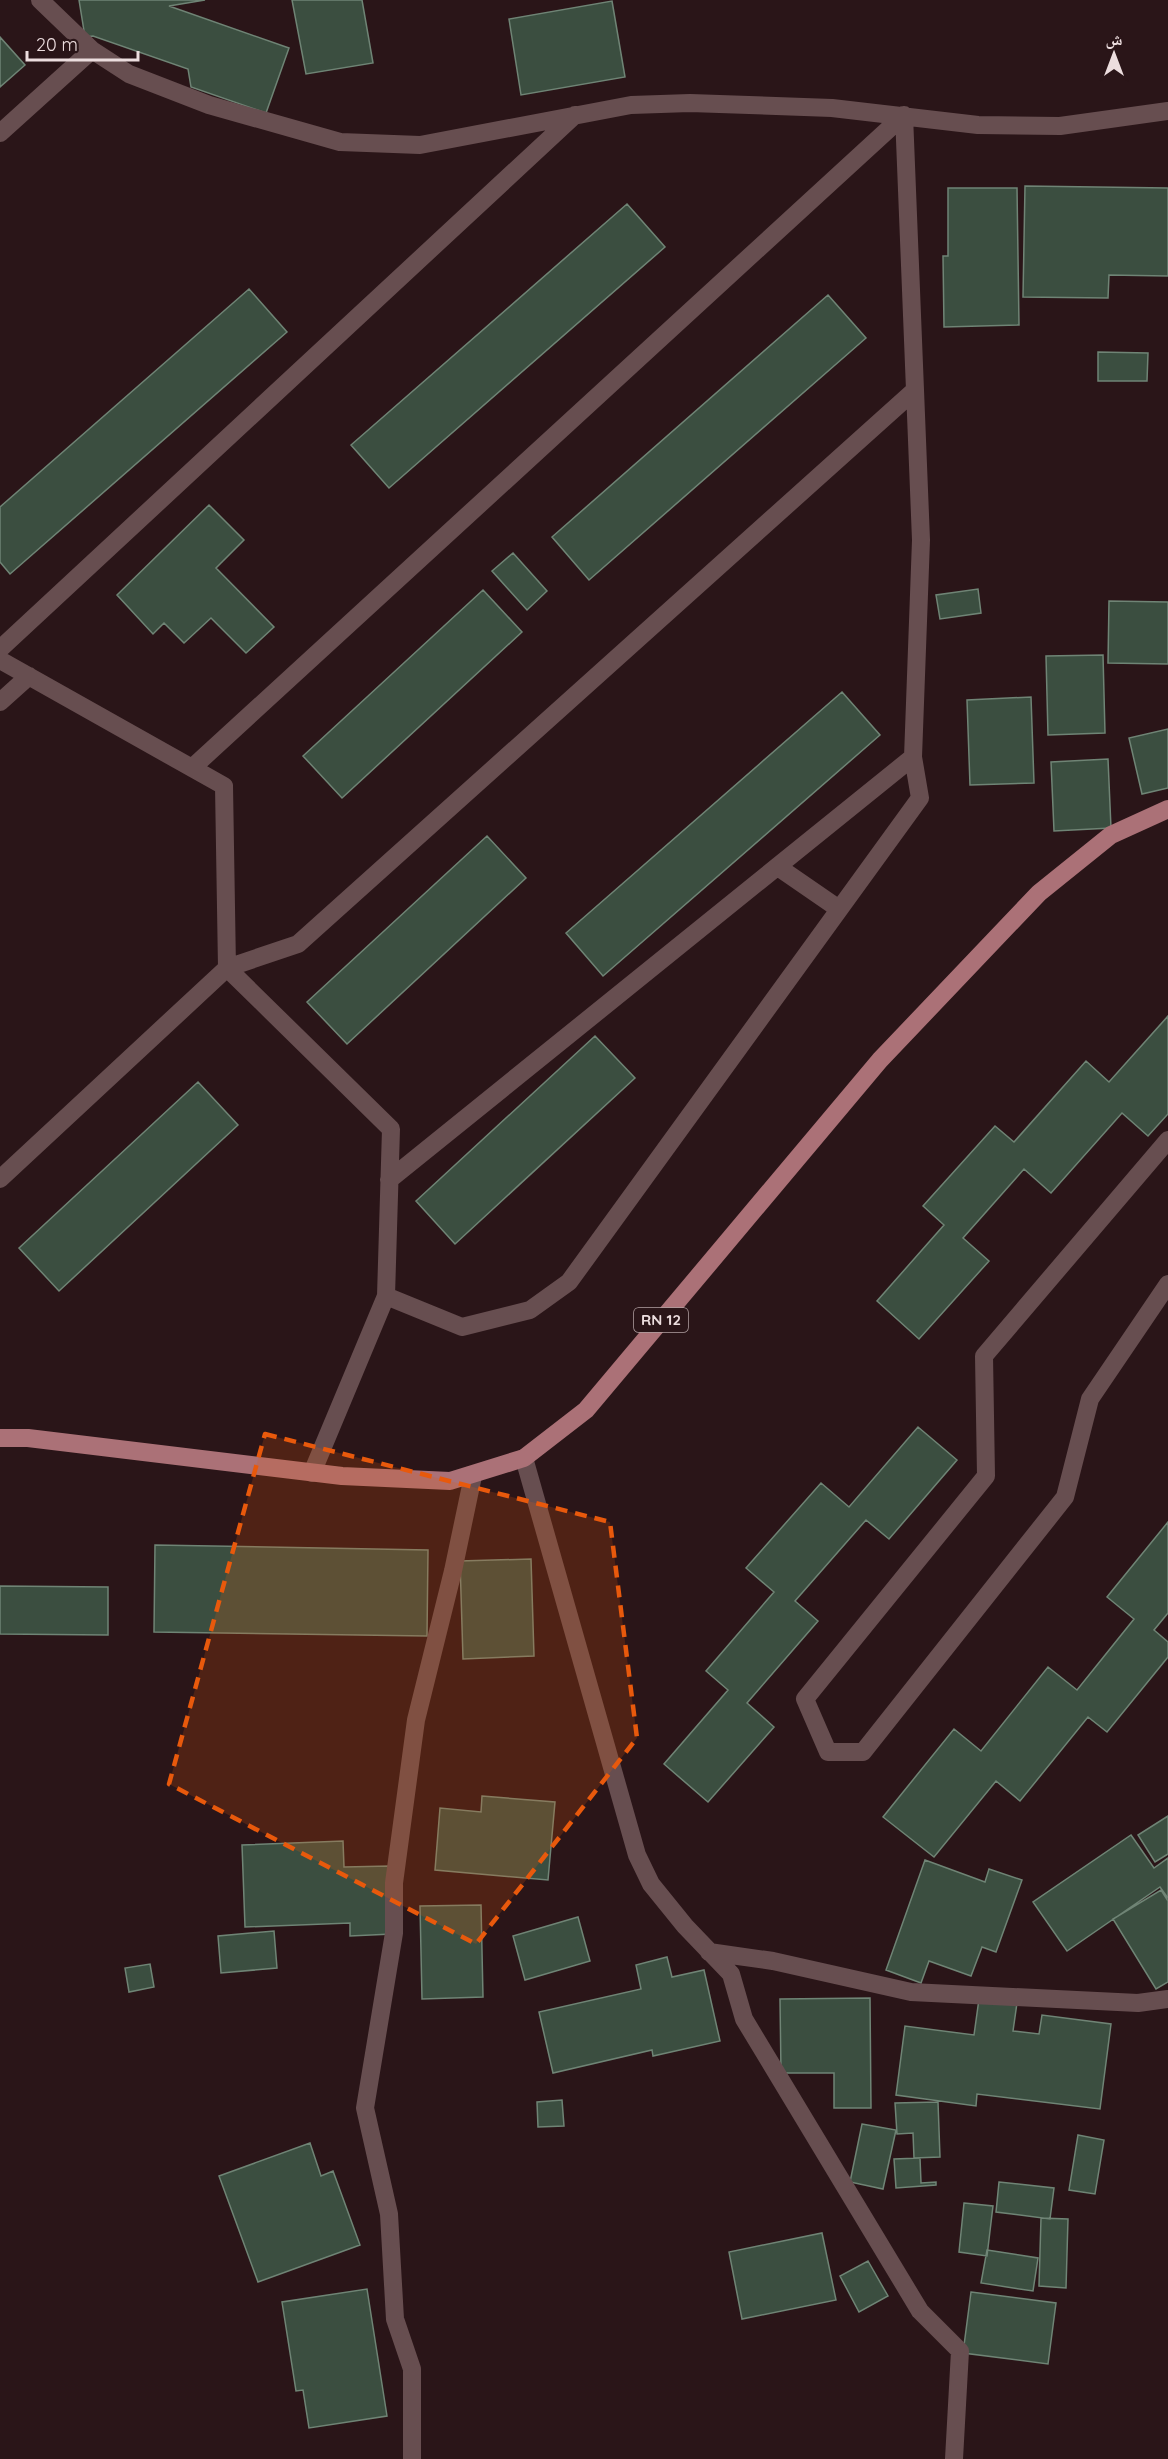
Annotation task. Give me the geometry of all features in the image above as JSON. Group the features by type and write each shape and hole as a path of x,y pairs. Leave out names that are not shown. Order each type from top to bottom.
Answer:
{"main road":[{"name":"RN 12","path":"0,1438 28,1437 312,1473 450,1481 473,1476 524,1458 586,1410 880,1060 1040,893 1111,835 1168,809"}],"street":[{"path":"40,0 92,50 129,74 209,105 340,142 420,145 631,105 690,103 832,108 978,125 1060,126 1168,111"},
{"path":"0,134 92,50"},
{"path":"0,649 576,114"},
{"path":"386,1296 462,1327 530,1310 569,1282 920,798 913,758 921,540 904,115"},
{"path":"192,768 904,115"},
{"path":"0,1179 227,968 298,944 914,391"},
{"path":"0,660 224,786 227,968 392,1129 386,1296 312,1473"},
{"path":"0,702 29,676"},
{"path":"390,1180 913,758"},
{"path":"778,867 840,909"},
{"path":"1168,1140 984,1356 986,1476 805,1699 828,1752 863,1752 1065,1497 1090,1399 1168,1284"},
{"path":"524,1458 637,1855 651,1884 685,1926 731,1974 744,2019 920,2310 960,2351 954,2459"},
{"path":"412,2459 412,2369 395,2319 393,2251 389,2214 365,2108 394,1933 394,1883 416,1720 453,1571 473,1476"},
{"path":"710,1952 772,1961 911,1992 1138,2003 1168,1999"}],"highlighted area":[{"path":"265,1434 610,1522 637,1738 476,1944 169,1784"}],"building":[{"path":"79,0 205,0 169,6 289,48 266,113 191,87 188,69 93,36 85,37"},
{"path":"292,0 362,0 373,63 306,74"},
{"path":"612,1 625,77 521,95 509,19"},
{"path":"0,37 25,65 0,87"},
{"path":"1025,186 1168,188 1168,276 1109,275 1108,298 1023,297"},
{"path":"948,188 1017,188 1019,325 944,327 943,256 948,256"},
{"path":"627,204 665,247 389,488 351,445"},
{"path":"249,289 287,332 10,574 0,562 0,507"},
{"path":"828,295 866,338 589,580 552,537"},
{"path":"1098,352 1148,353 1147,381 1098,381"},
{"path":"209,505 244,540 216,568 274,627 246,653 211,618 184,643 164,623 153,634 117,595"},
{"path":"513,553 547,591 527,610 492,571"},
{"path":"978,589 981,613 940,619 936,595"},
{"path":"483,590 522,632 342,798 303,756"},
{"path":"1109,601 1168,602 1168,664 1108,663"},
{"path":"1103,655 1105,733 1048,735 1046,656"},
{"path":"842,692 880,735 603,976 566,933"},
{"path":"1031,697 1034,783 970,785 967,700"},
{"path":"1168,729 1168,788 1142,794 1129,738"},
{"path":"1108,759 1111,828 1054,831 1051,762"},
{"path":"487,836 526,878 347,1044 307,1002"},
{"path":"1168,1016 1168,1114 1148,1136 1122,1113 1051,1193 1024,1169 963,1238 989,1261 919,1339 877,1301 944,1225 923,1206 995,1126 1014,1142 1086,1061 1109,1082"},
{"path":"595,1036 635,1078 455,1244 416,1201"},
{"path":"198,1082 238,1125 59,1291 19,1248"},
{"path":"918,1427 957,1460 889,1539 866,1520 795,1601 818,1621 747,1703 774,1727 708,1802 664,1764 728,1690 706,1671 774,1592 746,1568 821,1483 849,1507"},
{"path":"1168,1522 1168,1613 1154,1630 1168,1642 1168,1657 1107,1732 1088,1717 1020,1801 996,1781 934,1857 883,1817 954,1729 981,1751 1048,1667 1077,1690 1134,1619 1107,1597"},
{"path":"155,1545 428,1550 427,1636 154,1632"},
{"path":"531,1559 534,1656 463,1659 460,1561"},
{"path":"0,1586 108,1587 108,1635 0,1634"},
{"path":"482,1796 555,1802 548,1880 435,1870 440,1808 481,1812"},
{"path":"1168,1816 1168,1854 1155,1862 1138,1835"},
{"path":"1131,1835 1154,1868 1168,1858 1168,1898 1160,1887 1067,1951 1033,1902"},
{"path":"343,1841 344,1867 390,1866 392,1934 350,1936 350,1923 245,1927 242,1845"},
{"path":"925,1860 985,1882 989,1869 1022,1880 996,1952 982,1947 971,1976 929,1961 921,1983 886,1970"},
{"path":"1161,1890 1168,1901 1168,1982 1156,1989 1113,1919"},
{"path":"481,1905 483,1997 422,1999 420,1906"},
{"path":"578,1917 590,1961 525,1980 513,1936"},
{"path":"274,1931 277,1968 221,1973 218,1936"},
{"path":"667,1957 672,1977 704,1970 720,2041 653,2056 652,2050 553,2073 539,2012 641,1989 636,1965"},
{"path":"150,1964 154,1987 129,1992 125,1968"},
{"path":"870,1998 871,2108 834,2108 834,2073 781,2073 780,1999"},
{"path":"979,1999 1017,2003 1013,2031 1039,2034 1042,2015 1111,2024 1100,2109 977,2094 976,2106 896,2095 905,2026 974,2035"},
{"path":"562,2100 564,2126 538,2127 537,2102"},
{"path":"938,2102 940,2157 914,2158 913,2133 897,2134 895,2103"},
{"path":"862,2124 896,2130 883,2189 850,2182"},
{"path":"1078,2135 1104,2140 1095,2194 1069,2190"},
{"path":"310,2143 321,2176 333,2171 360,2245 258,2282 219,2176"},
{"path":"920,2158 921,2183 936,2182 936,2185 896,2188 894,2159"},
{"path":"999,2182 1054,2188 1050,2219 996,2212"},
{"path":"964,2203 993,2206 987,2256 959,2252"},
{"path":"1041,2218 1068,2219 1066,2288 1039,2286"},
{"path":"822,2233 836,2300 742,2319 729,2252"},
{"path":"987,2250 1038,2258 1033,2291 981,2283"},
{"path":"868,2261 888,2296 859,2312 840,2276"},
{"path":"367,2289 387,2416 309,2428 303,2390 296,2391 282,2302"},
{"path":"971,2292 1056,2303 1048,2364 963,2353"}]}
